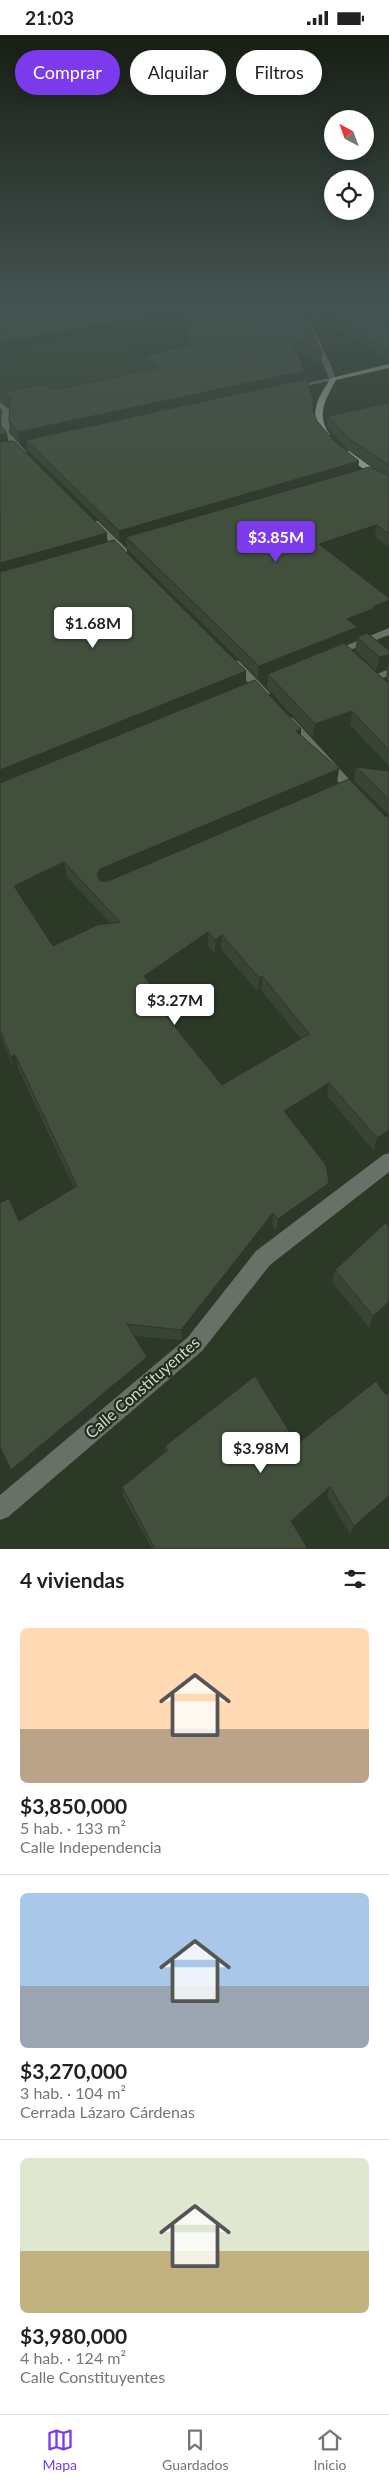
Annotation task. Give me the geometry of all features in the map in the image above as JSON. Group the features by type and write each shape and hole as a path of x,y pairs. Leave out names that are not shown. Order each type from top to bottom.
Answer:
{"main road":[{"path":"333,379 316,411 319,427 334,444"},
{"path":"341,450 366,474 389,484"}],"street":[{"path":"286,389 333,379"},
{"path":"0,404 6,410 2,433 31,461"},
{"path":"87,515 128,556"},
{"path":"318,659 389,631"},
{"path":"344,649 357,660"},
{"path":"225,653 271,701"},
{"path":"375,677 389,672"},
{"path":"241,691 270,679"},
{"path":"284,715 361,799"},
{"path":"332,794 348,787"},
{"name":"Calle Constituyentes","path":"0,1509 194,1345 263,1258 389,1161"}],"shaded area":[{"path":"0,379 159,379 34,436 0,443"}],"building":[{"path":"108,379 268,379 18,432 9,421 10,399 3,393 35,385 38,387 46,385 55,390"},
{"path":"306,379 313,398 313,411 317,421 334,441 359,461 119,531 26,440"},
{"path":"389,403 389,465 349,439 328,416"},
{"path":"0,425 7,433 0,435"},
{"path":"14,441 107,533 0,563 0,442"},
{"path":"369,467 389,475 389,534 376,525 319,544 389,598 389,600 373,607 375,608 347,619 358,627 259,666 126,537"},
{"path":"114,540 246,671 0,770 0,572"},
{"path":"367,633 389,650 389,655 379,657 357,637"},
{"path":"344,643 389,682 389,750 352,711 315,724 268,674"},
{"path":"255,680 301,729 296,731 339,769 100,869 97,874 99,880 106,882 349,779 385,816 389,817 389,1130 377,1138 329,1083 284,1111 326,1165 329,1183 278,1219 273,1213 181,1330 127,1324 147,1357 11,1470 0,1447 0,1203 9,1198 19,1221 77,1186 15,1055 11,1057 0,1030 0,783","holes":["64,862 120,922 97,925 53,946 14,886","208,932 215,940 222,935 259,978 262,976 309,1034 222,1085 155,1002 161,999 144,976"]},
{"path":"356,767 389,771 389,799"},
{"path":"385,1223 389,1226 389,1302 373,1316 335,1270"},
{"path":"255,1376 297,1444 376,1381 386,1395 389,1392 389,1496 354,1526 330,1487 291,1521 308,1549 155,1549 122,1487 168,1450 165,1446"}]}
